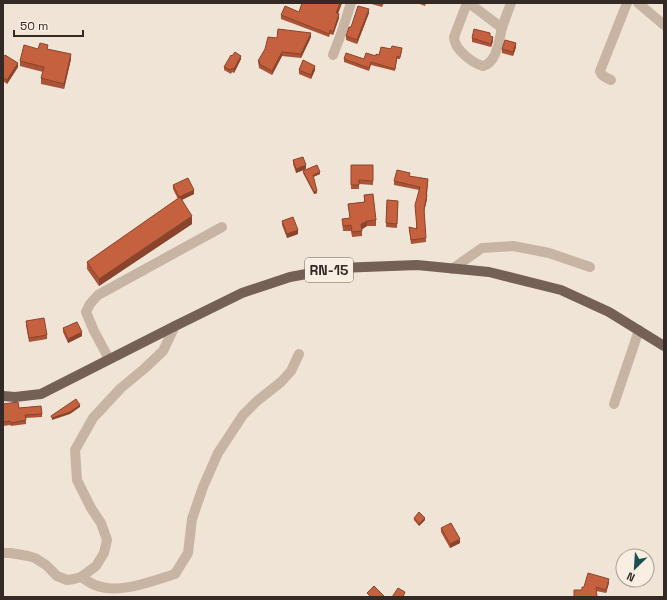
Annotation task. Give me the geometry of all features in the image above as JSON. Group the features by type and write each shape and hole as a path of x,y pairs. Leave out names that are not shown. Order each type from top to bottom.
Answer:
{"main road":[{"name":"RN-15","path":"3,396 15,397 41,394 242,293 290,277 339,268 417,265 489,272 561,290 609,312 664,346"}],"street":[{"path":"333,55 351,3"},
{"path":"502,28 468,3 454,37 454,41 464,55 476,64 483,66 490,63 496,54 502,28 511,3"},
{"path":"611,80 603,76 600,71 627,3"},
{"path":"638,3 664,25"},
{"path":"109,359 86,312 90,304 98,295 222,227"},
{"path":"452,269 482,248 513,246 549,253 590,267"},
{"path":"3,553 11,553 35,558 46,565 57,576 67,580 81,577 96,566 104,553 107,540 101,522 91,508 77,480 75,450 93,418 121,388 163,351 175,326"},
{"path":"614,404 639,330"},
{"path":"81,577 95,585 113,589 136,585 175,574 188,553 192,519 203,487 218,453 243,415 257,401 281,382 291,371 298,354"}],"building":[{"path":"302,3 340,3 336,13 339,14 333,32 330,30 329,34 281,15 285,6 299,12"},
{"path":"358,6 369,9 357,40 346,36 349,27 351,27"},
{"path":"278,29 311,33 301,54 282,52 272,71 259,64 260,62 258,61 265,49 268,37 277,38"},
{"path":"474,29 490,33 490,36 493,37 491,44 472,38"},
{"path":"505,40 516,43 513,52 502,49"},
{"path":"40,43 48,45 47,49 71,54 64,84 41,78 44,67 20,61 24,45 38,49"},
{"path":"392,46 402,48 400,57 397,56 395,69 371,62 369,68 344,59 346,53 364,59 366,53 376,56 376,54 379,55 381,47 391,49"},
{"path":"235,52 241,56 234,69 232,68 231,70 224,67 231,55 232,56"},
{"path":"3,55 18,63 7,80 3,78"},
{"path":"303,60 315,66 311,75 299,70"},
{"path":"303,157 306,165 296,169 293,160"},
{"path":"317,165 320,172 313,175 317,191 314,192 303,171"},
{"path":"351,165 373,165 373,181 359,180 359,185 351,185"},
{"path":"397,170 410,173 409,176 428,179 424,209 426,238 411,240 409,227 417,229 415,205 420,187 394,181"},
{"path":"188,178 194,190 179,197 173,185"},
{"path":"373,194 376,220 367,221 361,224 362,231 352,232 351,225 343,226 342,219 350,218 348,204 365,202 364,195"},
{"path":"180,197 192,216 99,279 87,262"},
{"path":"387,200 398,201 397,224 386,223"},
{"path":"293,217 298,230 287,234 282,221"},
{"path":"44,318 47,335 29,338 26,321"},
{"path":"77,322 82,332 68,339 63,328"},
{"path":"76,399 80,405 70,412 52,418 51,416"},
{"path":"18,402 19,408 41,406 42,414 25,415 26,420 11,423 10,421 3,422 3,404"},
{"path":"419,512 425,518 419,524 414,518"},
{"path":"451,523 460,539 450,544 441,528"},
{"path":"588,573 609,579 606,590 596,587 597,597 574,597 574,590 582,590 582,587 584,587"},
{"path":"374,586 385,597 371,597 367,593"},
{"path":"398,588 405,592 403,597 392,597"}]}
